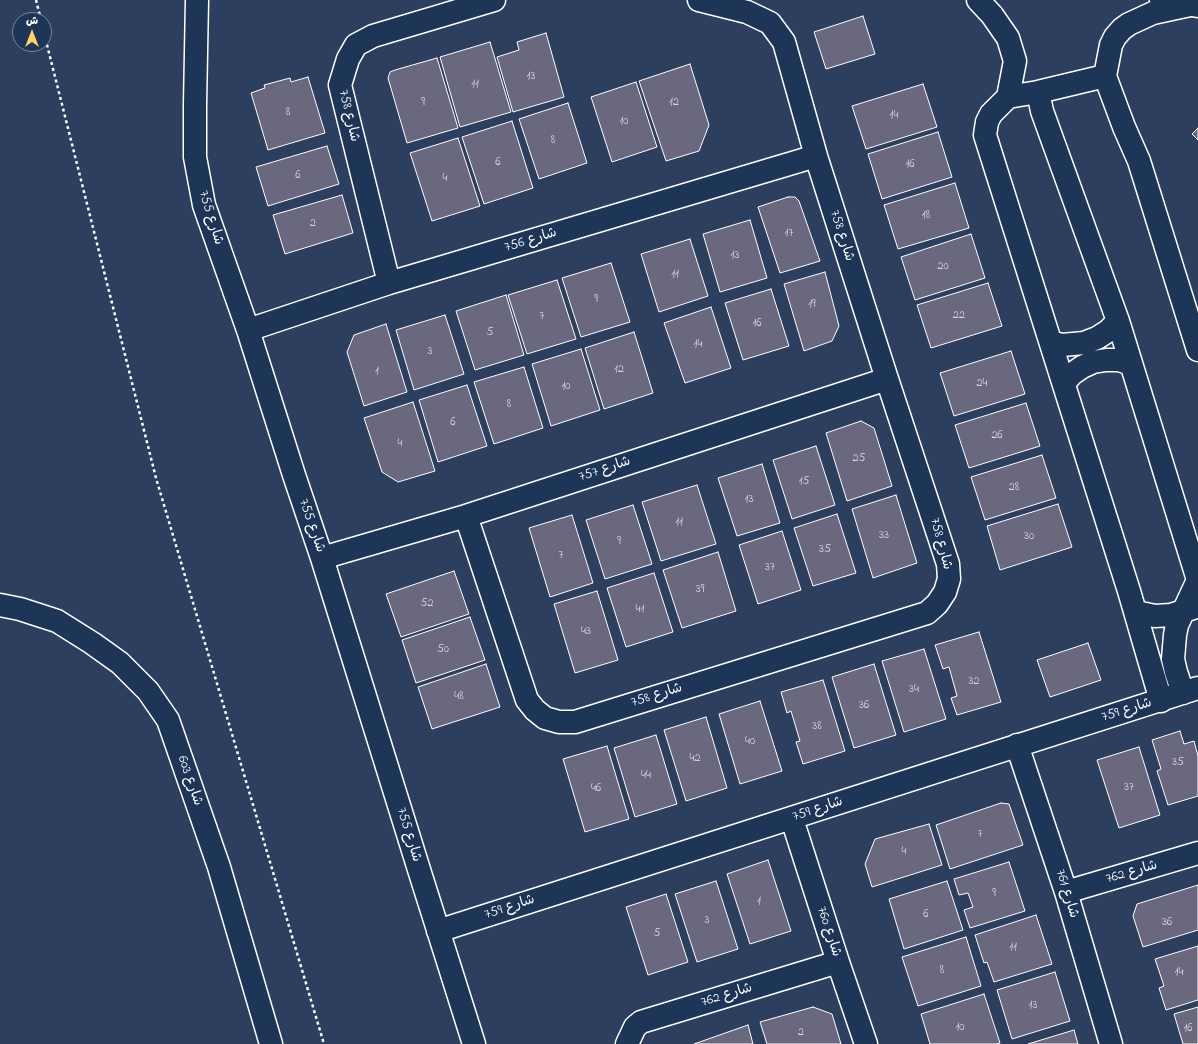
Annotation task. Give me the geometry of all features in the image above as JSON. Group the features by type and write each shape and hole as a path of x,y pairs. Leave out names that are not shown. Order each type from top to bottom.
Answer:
{"street":[{"name":"شارع 755","path":"196,0 195,157 204,205 248,330 322,558 474,1044"},
{"name":"شارع 758","path":"389,283 340,85 348,59 356,45 373,36 494,0"},
{"name":"شارع 758","path":"466,516 527,700 544,718 559,722 575,722 927,613 938,604 945,592 949,579 948,564 816,156 784,42 770,23 747,12 699,0"},
{"path":"978,0 992,15 1008,38 1015,61 1008,97 991,114 987,122 985,135 1136,612 1161,701"},
{"path":"1161,0 1194,5"},
{"path":"1194,5 1153,13 1129,24 1122,29 1115,37 1111,45 1105,76 1138,162 1198,350"},
{"path":"1008,97 1038,92 1105,76"},
{"path":"1038,92 1042,110 1118,321 1198,580 1191,608 1175,635 1173,659 1176,672 1191,691"},
{"name":"شارع 756","path":"248,330 389,283 816,156"},
{"path":"1051,342 1062,344 1084,343 1108,331 1118,321"},
{"path":"1064,384 1072,374 1093,362 1118,360 1131,364"},
{"name":"شارع 757","path":"322,558 466,516 887,379"},
{"name":"شارع 603","path":"0,605 20,609 57,621 92,642 120,663 148,691 168,720 219,867 271,1044"},
{"path":"1136,612 1155,616 1171,615 1191,608"},
{"name":"شارع 759","path":"438,931 1191,691"},
{"name":"شارع 761","path":"1018,745 1066,892 1111,1044"},
{"name":"شارع 760","path":"792,818 866,1044"},
{"name":"شارع 762","path":"1066,892 1198,854"},
{"name":"شارع 762","path":"627,1044 635,1027 641,1022 838,962"}],"path":[{"path":"36,0 39,12"},
{"path":"49,52 156,478 324,1044"}],"building":[{"path":"863,16 875,54 826,69 814,32"},
{"path":"546,33 564,97 513,112 497,57 519,50 517,42"},
{"path":"490,42 511,112 460,127 440,57"},
{"path":"437,58 458,128 407,143 388,78 390,72"},
{"path":"690,64 709,125 699,151 666,161 639,81"},
{"path":"308,77 325,133 268,150 251,93 265,88 264,85 290,78 291,82"},
{"path":"636,82 657,147 612,162 591,97"},
{"path":"923,84 937,127 866,149 852,106"},
{"path":"568,103 587,163 539,179 519,119"},
{"path":"512,121 533,188 484,204 462,137"},
{"path":"1198,128 1198,140 1192,134"},
{"path":"938,132 952,177 882,199 868,154"},
{"path":"458,138 480,206 432,221 410,153"},
{"path":"327,146 339,184 268,206 256,167"},
{"path":"955,183 969,228 898,249 884,205"},
{"path":"342,195 353,233 285,254 273,215"},
{"path":"788,197 795,197 799,201 820,261 780,273 758,207"},
{"path":"750,220 767,278 720,292 703,234"},
{"path":"971,234 985,278 915,300 901,257"},
{"path":"690,239 708,296 659,312 641,254"},
{"path":"611,263 630,322 581,337 562,278"},
{"path":"825,272 839,326 832,341 804,351 784,284"},
{"path":"557,280 576,339 527,354 508,295"},
{"path":"988,283 1002,326 931,348 917,305"},
{"path":"771,289 789,346 743,360 725,303"},
{"path":"506,295 524,355 475,370 456,311"},
{"path":"711,307 731,368 685,383 664,323"},
{"path":"445,315 464,374 414,390 396,330"},
{"path":"386,324 407,392 364,406 347,352 354,335"},
{"path":"634,332 653,393 604,409 585,348"},
{"path":"581,349 600,410 551,426 532,364"},
{"path":"1011,351 1025,394 954,416 940,373"},
{"path":"524,367 543,428 494,444 474,382"},
{"path":"467,385 487,446 438,462 419,400"},
{"path":"413,402 435,471 398,482 382,472 364,418"},
{"path":"1026,403 1040,446 969,468 955,425"},
{"path":"861,421 874,428 892,486 847,501 826,433"},
{"path":"816,446 835,505 792,519 773,460"},
{"path":"1042,455 1056,498 985,520 971,477"},
{"path":"762,464 780,523 737,536 718,478"},
{"path":"697,485 716,544 661,561 642,502"},
{"path":"896,495 917,563 873,578 852,509"},
{"path":"1058,504 1072,547 1000,570 987,526"},
{"path":"633,505 652,564 605,579 586,520"},
{"path":"837,514 856,573 813,586 794,528"},
{"path":"572,515 593,583 550,597 529,528"},
{"path":"782,531 801,590 758,604 739,545"},
{"path":"718,552 736,611 682,628 663,570"},
{"path":"454,571 469,614 401,637 386,594"},
{"path":"654,573 673,632 626,647 607,588"},
{"path":"597,591 618,660 575,673 554,604"},
{"path":"470,617 485,660 416,683 402,640"},
{"path":"979,632 1001,702 957,715 951,698 957,696 949,667 943,669 935,645"},
{"path":"1088,643 1101,680 1050,697 1037,660"},
{"path":"924,649 946,719 904,732 882,661"},
{"path":"486,664 500,707 432,729 418,687"},
{"path":"874,664 896,735 854,748 832,677"},
{"path":"823,680 845,751 803,764 796,742 800,741 791,711 787,713 781,692"},
{"path":"760,701 782,771 740,784 719,714"},
{"path":"706,717 727,788 686,801 664,730"},
{"path":"1180,731 1184,744 1194,741 1198,756 1198,796 1168,805 1157,771 1161,769 1152,740"},
{"path":"656,735 677,804 635,817 614,748"},
{"path":"607,746 629,819 585,832 563,759"},
{"path":"1139,747 1160,815 1119,828 1097,760"},
{"path":"1001,803 1009,804 1023,845 950,869 936,825"},
{"path":"929,824 942,865 872,887 865,864 875,839"},
{"path":"768,860 791,931 750,944 727,874"},
{"path":"1009,862 1025,911 970,928 964,910 973,907 968,893 959,895 954,879"},
{"path":"716,881 738,949 697,962 675,894"},
{"path":"947,881 963,930 904,949 889,899"},
{"path":"1198,885 1198,930 1143,947 1133,916 1137,904"},
{"path":"666,894 688,962 648,975 626,907"},
{"path":"1036,915 1052,964 994,982 987,962 984,963 975,935"},
{"path":"966,937 981,986 918,1006 902,957"},
{"path":"1198,946 1198,1000 1166,1010 1159,988 1164,986 1155,959"},
{"path":"1055,972 1070,1021 1012,1039 997,990"},
{"path":"984,994 1000,1043 930,1044 921,1014"},
{"path":"813,1007 832,1014 841,1044 767,1044 760,1022"},
{"path":"1198,1007 1198,1044 1183,1044 1174,1014"},
{"path":"748,1025 753,1044 694,1044"},
{"path":"1074,1030 1078,1044 1028,1044"}]}
